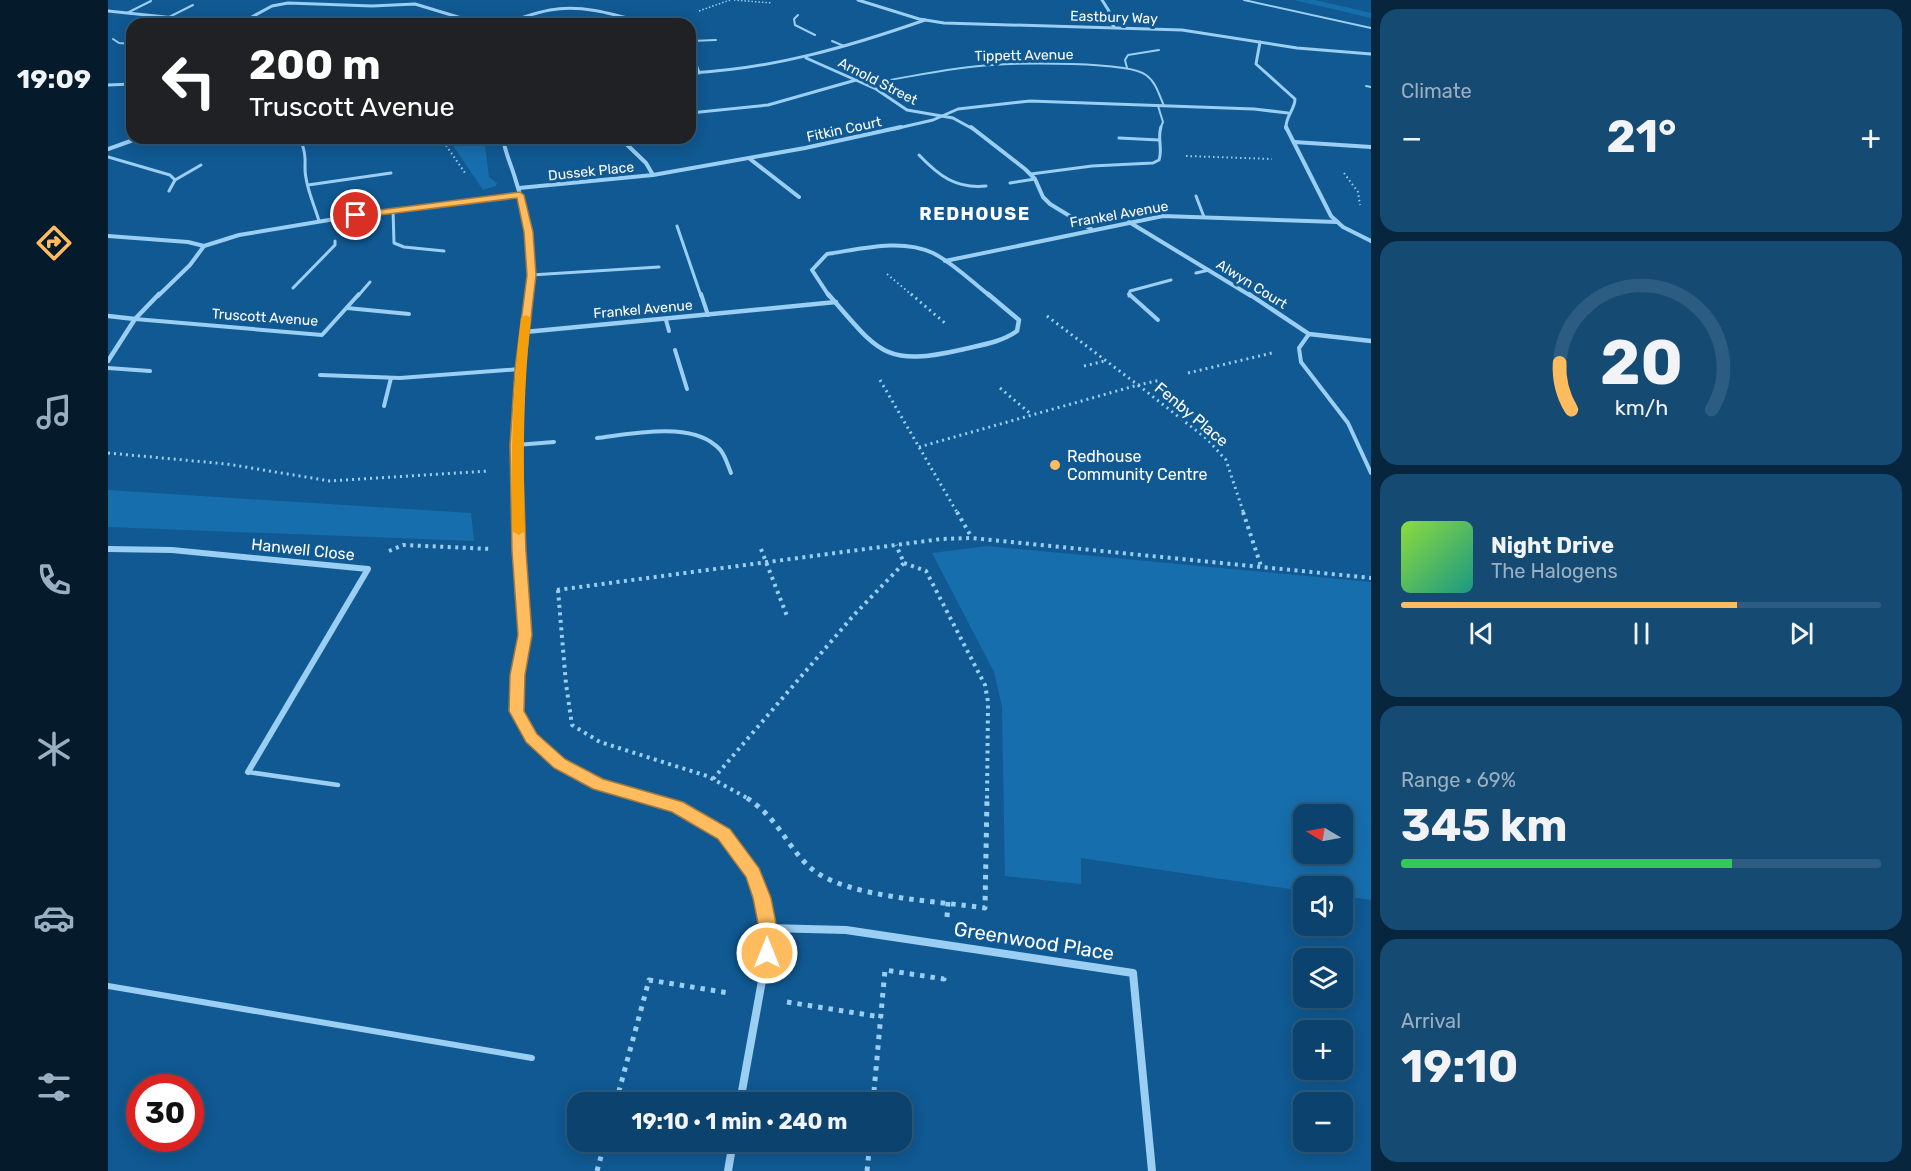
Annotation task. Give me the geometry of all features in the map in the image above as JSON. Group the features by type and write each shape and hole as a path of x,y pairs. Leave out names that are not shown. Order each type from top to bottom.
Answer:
{"street":[{"path":"251,18 284,0"},
{"name":"Eastbury Way","path":"858,0 925,20 963,24 1182,30 1260,42 1371,54"},
{"path":"1102,0 1109,11 1107,15 1114,27"},
{"path":"280,4 372,6 415,4 461,18"},
{"path":"520,18 563,8 591,10 626,18"},
{"path":"108,11 185,18"},
{"path":"696,64 699,73 742,69 806,58 925,20"},
{"path":"1260,42 1256,64 1295,99 1295,106 1285,120 1286,128 1331,216 1337,222 1371,241"},
{"name":"Arnold Street","path":"806,58 866,84 901,108 942,116 968,125 994,142 1031,174 1043,197 1050,204 1092,229"},
{"path":"696,112 768,105 856,80"},
{"path":"108,85 126,84"},
{"path":"942,116 967,107 1023,101 1288,113"},
{"name":"Fitkin Court","path":"652,175 750,159 893,129 942,116"},
{"path":"1294,142 1371,147"},
{"path":"108,149 126,143"},
{"path":"504,144 505,155 519,188 528,232 531,275 520,369 516,445 524,648 515,694 516,711 531,738 560,764 598,784 677,807 724,834 753,874 762,898 768,928 767,953 742,1092"},
{"name":"Dussek Place","path":"519,188 652,175 646,163 627,144"},
{"path":"750,159 799,197"},
{"path":"108,236 179,241 204,246 239,236 319,221 331,222 393,210 520,195"},
{"name":"Frankel Avenue","path":"945,261 1163,216 1337,222"},
{"name":"Alwyn Court","path":"1128,222 1265,304 1309,334 1371,341"},
{"path":"108,361 122,343 135,319 184,272 204,246"},
{"path":"904,246 926,250 945,261 1019,320 1017,332 1009,337 974,347 921,358 904,358 885,353 867,339 815,277 812,270 814,265 827,254 857,249 904,246"},
{"name":"Frankel Avenue","path":"525,332 836,302"},
{"name":"Truscott Avenue","path":"108,316 135,319"},
{"name":"Hanwell Close","path":"108,549 172,550 368,569 248,772"},
{"name":"Greenwood Place","path":"768,928 846,930 1133,973 1152,1171"},
{"path":"728,1171 731,1152"}],"lane":[{"path":"1244,0 1371,28"},
{"path":"127,13 151,1"},
{"path":"169,16 193,5"},
{"path":"798,15 794,19 795,25 815,35"},
{"path":"113,39 126,44"},
{"path":"696,41 716,40"},
{"path":"832,41 844,46"},
{"path":"1127,68 1125,60 1128,55 1159,50"},
{"name":"Tippett Avenue","path":"866,84 991,65 1067,64 1127,68 1139,71 1152,80 1164,106"},
{"path":"1366,86 1371,87"},
{"path":"1031,174 1092,166 1153,163 1161,154 1159,140 1163,123 1158,106"},
{"path":"1119,138 1159,140"},
{"path":"302,144 308,185 319,221"},
{"path":"918,155 950,182 969,188 986,186"},
{"path":"108,157 170,175 175,180"},
{"path":"169,190 175,180 201,165"},
{"path":"308,185 391,173"},
{"path":"1010,183 1035,179"},
{"path":"1196,196 1204,217"},
{"path":"393,210 394,243 404,248 444,251"},
{"path":"677,226 708,315"},
{"path":"293,288 335,242"},
{"path":"531,275 659,267"},
{"path":"1196,273 1209,270"},
{"path":"1158,320 1129,296 1130,291 1171,280"},
{"name":"Truscott Avenue","path":"135,319 322,335 370,282"},
{"path":"347,308 409,314"},
{"path":"666,320 669,331"},
{"path":"1309,334 1299,348 1301,362 1348,423 1371,473"},
{"path":"675,350 687,389"},
{"path":"108,369 150,371"},
{"path":"320,375 391,378 520,369"},
{"path":"384,406 391,378"},
{"path":"597,438 670,433 699,436 715,443 724,455 731,473"},
{"path":"516,445 554,442"},
{"path":"248,772 338,785"},
{"path":"108,986 532,1058"}],"path":[{"path":"699,11 732,0 750,3 778,2"},
{"path":"445,144 482,199"},
{"path":"1208,157 1266,159"},
{"path":"857,249 974,347"},
{"name":"Fenby Place","path":"1042,312 1208,439 1226,460 1261,566"},
{"path":"1188,373 1258,355 1299,348"},
{"path":"885,353 873,372 886,388 972,538"},
{"path":"1084,366 1106,361"},
{"path":"919,447 1161,380"},
{"path":"1000,388 1032,415"},
{"path":"108,453 227,464 330,481 517,469"},
{"path":"523,594 766,564 941,538 972,538 1371,578"},
{"path":"368,569 391,549 403,544 519,551"},
{"path":"558,590 568,711 572,724 583,733 600,742 713,779 762,810 803,861 819,874 838,883 985,908 988,702 985,685 927,571 904,563 896,545"},
{"path":"761,549 787,616"},
{"path":"713,779 853,616 904,563"},
{"path":"874,1092 885,970 944,979 948,902"},
{"path":"619,1092 650,980 881,1017"},
{"path":"597,1171 602,1152"},
{"path":"867,1171 869,1152"}],"shaded area":[{"path":"1294,0 1315,0 1371,13 1371,18"},
{"path":"452,144 485,144 489,177 497,183 496,186 483,190"},
{"path":"108,490 471,513 474,541 108,527"},
{"path":"987,546 1371,582 1371,900 1353,897 1353,876 1293,876 1293,890 1081,858 1081,884 1005,876 1002,707 994,672 932,553"}],"slow traffic":[{"path":"519,531 516,445 520,369 526,318"}],"place":[{"name":"Redhouse Community Centre","path":"1055,465"}],"district":[{"name":"REDHOUSE","path":"975,214"}],"route":[{"path":"356,215 520,195 528,232 531,275 520,369 516,445 519,551 525,635 517,675 516,711 531,738 545,753 560,764 598,784 677,807 702,819 724,834 753,874 762,898 768,928 767,953"}]}
